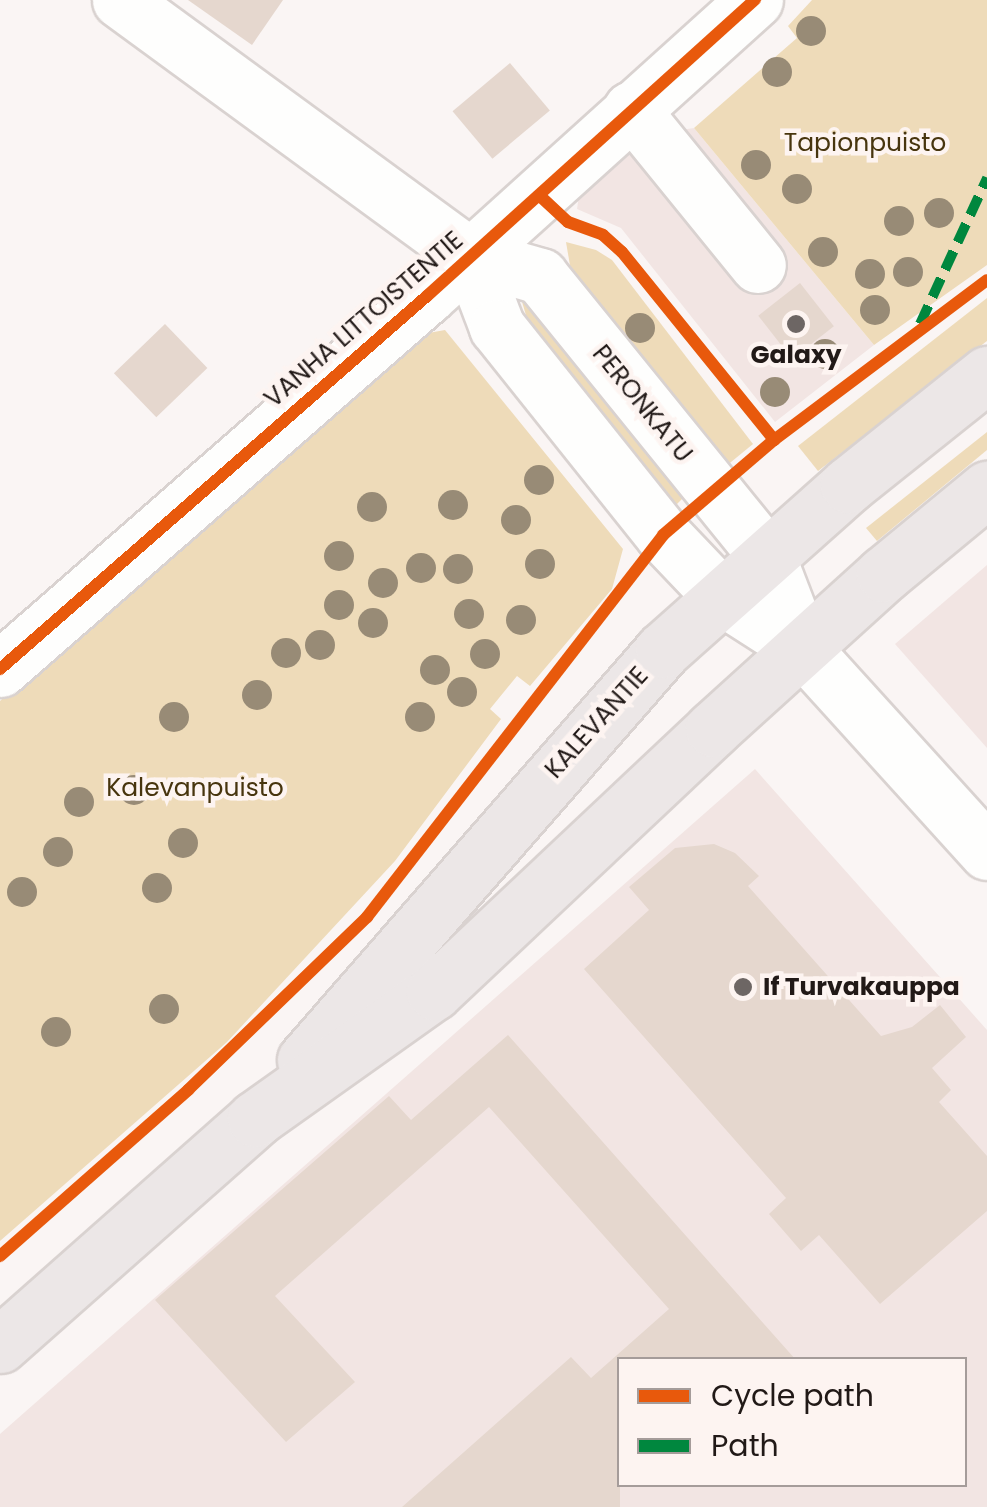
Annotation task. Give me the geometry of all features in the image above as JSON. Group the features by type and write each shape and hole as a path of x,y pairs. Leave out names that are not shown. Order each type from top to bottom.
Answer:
{"main road":[{"name":"KALEVANTIE","path":"255,1120 611,704 722,597 848,485 987,374"},
{"name":"KALEVANTIE","path":"0,1345 255,1120 434,992 803,648 987,489"}],"street":[{"name":"PERONKATU","path":"120,0 470,256 540,276 768,558 803,648"},
{"name":"VANHA LITTOISTENTIE","path":"0,668 755,0"},
{"path":"631,109 758,265"},
{"name":"PERONKATU","path":"470,256 497,328 636,503 722,597 803,648 987,852"}],"shaded area":[{"path":"694,128 874,345 775,422 621,228 577,209 580,189 636,137"},
{"path":"987,565 987,748 895,644"},
{"path":"755,769 987,1030 987,1507 0,1507 0,1434"}],"green space":[{"name":"Tapionpuisto","path":"812,0 987,0 987,265 874,345 694,128 797,38 788,26"},
{"path":"566,242 596,250 612,260 753,444 725,467 574,289"},
{"path":"517,285 689,492 676,505 531,332"},
{"path":"987,298 987,341 818,471 798,446"},
{"name":"Kalevanpuisto","path":"445,330 623,549 612,589 530,686 517,676 490,709 501,719 395,861 227,1042 0,1241 0,701 412,336"},
{"path":"987,432 987,450 877,541 866,528"}],"building":[{"path":"188,0 283,0 252,45"},
{"path":"510,63 550,110 492,159 453,111"},
{"path":"800,283 834,326 792,359 758,316"},
{"path":"165,324 207,368 156,417 114,373"},
{"path":"714,844 735,853 759,876 748,886 881,1036 912,1027 940,1005 966,1037 932,1068 951,1090 939,1102 987,1156 987,1211 880,1304 819,1235 801,1251 769,1214 786,1198 584,969 649,910 629,887 675,848"},
{"path":"508,1035 793,1357 617,1357 620,1507 402,1507 571,1357 591,1378 669,1309 489,1107 275,1296 355,1382 286,1442 155,1300 389,1096 411,1120"}],"marked path":[{"path":"920,324 987,178"}],"cycle path":[{"path":"0,669 427,296 755,0"},
{"path":"540,196 568,222 603,235 622,252 774,440"},
{"path":"0,1256 188,1090 367,917 663,535 774,440 987,280"}],"place":[{"name":"Galaxy","path":"796,324"},
{"name":"If Turvakauppa","path":"743,987"}]}
